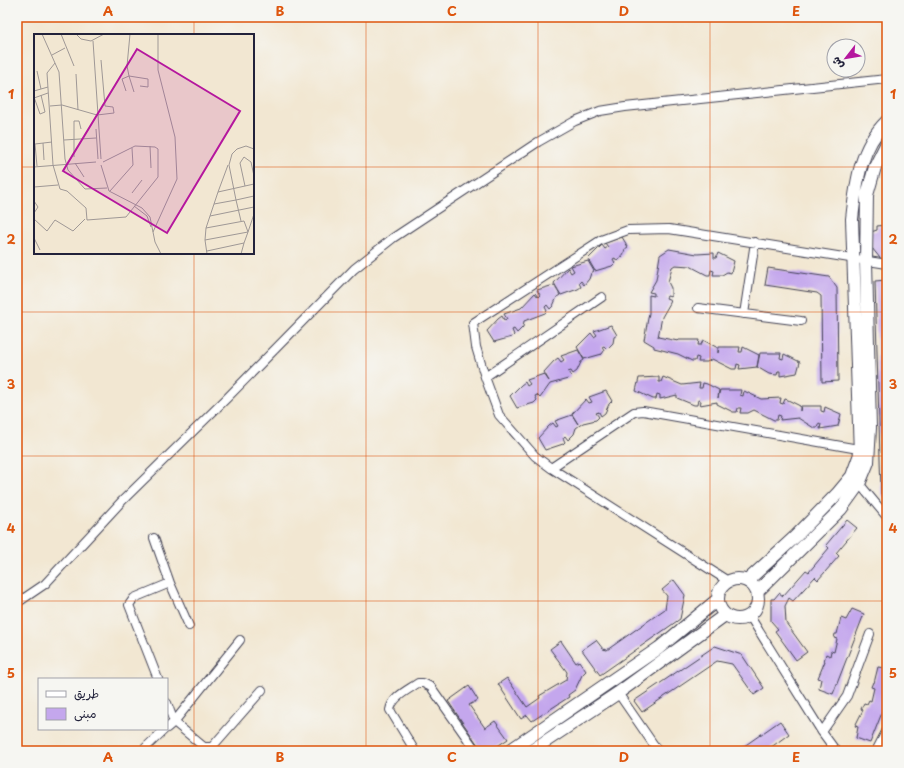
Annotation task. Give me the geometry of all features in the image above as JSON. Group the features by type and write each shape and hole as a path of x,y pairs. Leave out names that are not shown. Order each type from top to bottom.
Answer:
{"main road":[{"path":"864,450 852,219 859,171 868,146 876,133 887,120"},
{"path":"756,592 840,509 856,480 860,454 864,450 869,358 866,261 868,187 874,167 887,143"},
{"path":"747,581 856,480"},
{"path":"738,578 747,581 756,592 756,607 749,615 740,619 725,615 717,600 720,589 728,581 738,578"},
{"path":"509,751 659,648 717,600"},
{"path":"532,751 618,693 725,615"}],"street":[{"path":"17,603 45,584 122,501 226,399 354,269 394,238 538,142 575,121 600,111 625,107 887,79"},
{"path":"728,581 551,468 535,456 499,415 476,347 473,323 601,240 628,230 669,229 887,264"},
{"path":"744,314 754,242"},
{"path":"485,377 602,298"},
{"path":"698,308 801,321"},
{"path":"551,468 634,412 643,411 864,450"},
{"path":"856,480 887,517"},
{"path":"154,538 170,583 189,626"},
{"path":"158,678 129,605 134,598 170,583"},
{"path":"749,615 822,732 836,751"},
{"path":"822,732 847,696 870,634"},
{"path":"168,726 174,722 240,640"},
{"path":"415,751 390,710 394,699 418,683 423,683 431,687 476,751"},
{"path":"168,706 174,722 204,747 212,748 262,690"},
{"path":"618,693 658,751"},
{"path":"142,751 164,730"},
{"path":"876,751 887,730"}],"building":[{"path":"887,225 887,259 880,258 872,248 871,232 877,230 877,226"},
{"path":"622,237 628,247 625,249 623,256 617,261 615,258 613,259 615,263 612,266 595,271 588,259 602,245 605,249 608,247 605,243"},
{"path":"669,249 697,254 714,253 714,258 716,258 718,253 734,261 731,273 727,272 722,275 713,275 714,271 711,270 710,275 707,275 690,266 675,265 672,267 668,282 671,288 671,297 667,296 666,298 671,300 662,317 658,337 678,341 699,340 698,345 701,345 703,340 718,348 718,353 719,347 740,347 739,352 742,352 743,347 759,355 757,367 739,369 740,365 737,364 736,369 732,369 712,359 707,362 698,362 699,358 696,357 695,361 692,361 678,354 654,348 654,346 644,340 649,313 649,295 654,296 654,293 649,292 656,280 660,255"},
{"path":"588,261 594,271 591,273 589,279 584,285 581,281 579,283 581,287 578,289 561,295 554,283 568,268 571,273 574,271 571,266"},
{"path":"768,268 829,277 837,288 838,381 822,382 821,296 817,293 765,285"},
{"path":"887,280 887,502 881,494 875,281"},
{"path":"554,285 560,295 557,297 550,309 547,305 545,307 547,311 545,313 524,321 523,327 517,333 514,329 512,330 514,335 512,337 494,342 487,331 498,319 502,316 504,320 507,319 504,314 521,308 535,293 538,297 540,295 537,290"},
{"path":"611,325 617,335 614,337 613,343 607,349 604,346 602,347 604,351 602,354 584,359 577,347 591,333 594,337 597,335 594,331"},
{"path":"578,350 584,360 581,362 577,371 573,374 571,371 568,372 571,376 568,379 550,384 540,398 537,395 535,396 537,400 534,403 517,408 510,396 521,385 525,382 527,386 530,384 527,380 544,374 549,381 544,372 554,361 558,358 561,362 564,360 561,356"},
{"path":"760,353 781,353 780,358 783,359 784,354 800,362 797,373 780,376 780,371 778,371 777,375 769,374 757,367"},
{"path":"659,377 659,382 661,382 663,377 682,385 700,383 699,388 702,388 703,383 707,384 719,390 718,398 720,390 741,390 740,395 743,396 744,391 761,399 781,398 780,403 783,404 785,399 788,400 800,406 800,411 801,406 821,406 821,411 824,412 825,407 841,414 838,426 820,429 821,424 819,423 817,428 814,428 798,418 780,420 781,416 778,415 777,420 774,420 754,410 748,413 740,413 741,408 738,408 737,412 733,412 717,404 717,402 700,405 701,401 698,400 697,405 694,405 677,398 677,395 660,399 660,395 657,394 656,399 653,399 636,391 639,378"},
{"path":"606,391 612,401 605,413 601,416 599,412 596,413 599,417 596,420 583,423 576,428 574,434 568,440 565,436 563,438 565,442 563,444 545,450 538,438 549,426 553,423 556,427 558,426 555,421 572,415 578,424 572,414 586,399 589,403 592,402 589,397"},
{"path":"847,520 857,528 836,553 839,556 818,580 815,577 793,601 789,598 785,606 786,623 807,652 796,660 775,631 778,629 771,621 771,599 774,599 779,593 783,596 806,570 809,572 829,548 826,545"},
{"path":"674,580 685,595 680,619 600,675 582,650 596,640 603,649 607,650 665,609 667,596 662,590"},
{"path":"852,609 864,614 833,694 819,689 821,679 818,678 825,661 826,654 830,656 831,651 834,652 837,639 834,638 835,634 837,634 841,618 846,620"},
{"path":"561,641 576,663 579,661 586,671 582,675 575,690 568,695 569,697 532,721 527,715 521,719 498,684 507,678 527,707 540,698 539,696 566,680 567,672 550,649"},
{"path":"715,646 742,655 764,688 754,695 732,664 717,661 642,712 634,701"},
{"path":"885,664 887,664 887,700 870,743 856,738 858,727 855,726 863,710 861,709 864,703 867,704 869,700 871,701 874,688 871,687 873,682 874,683 878,667 884,668"},
{"path":"469,686 478,700 469,705 485,728 495,721 508,739 490,751 482,751 448,701"},
{"path":"780,721 789,734 766,751 742,751 740,749"}]}
